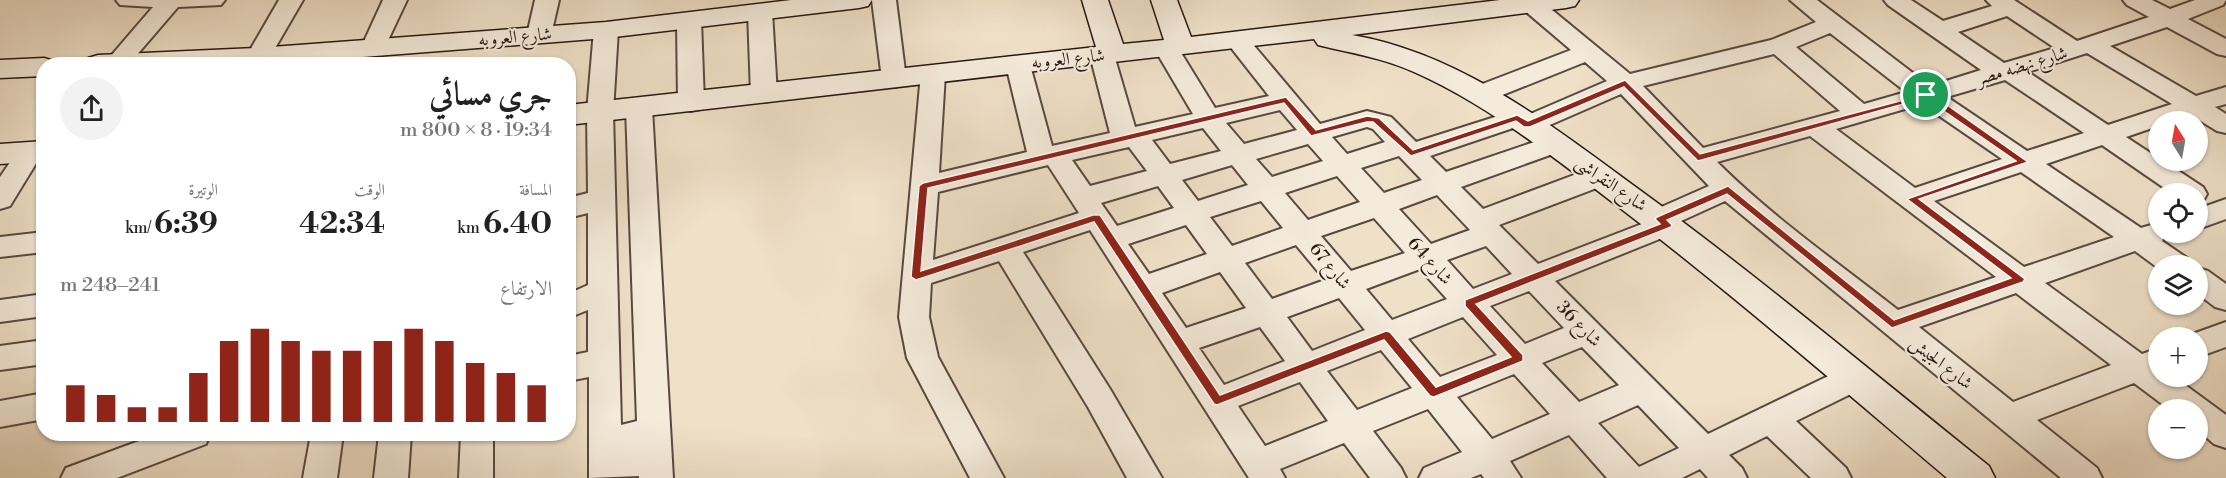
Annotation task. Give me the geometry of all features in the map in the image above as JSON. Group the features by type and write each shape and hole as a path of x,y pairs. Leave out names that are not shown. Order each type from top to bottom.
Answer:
{"street":[{"path":"128,0 213,0"},
{"path":"258,57 291,0"},
{"path":"373,48 395,0"},
{"path":"539,35 547,0"},
{"name":"شارع العروبه","path":"258,57 606,30 689,20 752,9 854,0"},
{"path":"884,0 894,79"},
{"path":"1095,0 1107,55 1130,138 1164,175 1389,478"},
{"path":"1164,0 1173,47"},
{"name":"شارع العروبه","path":"576,114 1290,34 1566,0"},
{"path":"1802,0 1926,95 2024,162 2148,236"},
{"path":"1896,0 2177,183"},
{"path":"2135,0 2226,49"},
{"name":"شارع نهضه مصر","path":"1698,158 1860,114 2083,48 2171,18 2215,0"},
{"path":"114,57 171,1"},
{"path":"1940,30 2004,4 2226,125"},
{"name":"شارع الجيش","path":"1532,5 1625,83 1728,189 2085,478"},
{"path":"752,9 764,94"},
{"path":"689,20 691,102"},
{"path":"916,277 1097,218 1192,212 1342,164 1522,121 1625,83 1779,45 1833,24"},
{"path":"606,30 600,112 605,464 654,456 639,108"},
{"name":"شارع النقراشى","path":"1290,34 1340,40 1390,52 1437,70 1481,94 1664,222 1975,478"},
{"name":"شارع 64","path":"1237,40 1314,134 1628,478"},
{"path":"1779,45 1860,114"},
{"name":"شارع 67","path":"1173,47 1209,119 1495,467"},
{"path":"1481,94 1587,52"},
{"path":"1018,65 1048,157 1097,218 1263,470 1350,426 1587,332"},
{"path":"0,69 36,67"},
{"path":"933,74 914,317 923,358 987,478"},
{"path":"1911,199 2226,95"},
{"path":"923,186 1286,100"},
{"name":"شارع 36","path":"1314,134 1367,119 1376,120 1442,184 1730,478"},
{"path":"1814,126 2020,279 2148,364"},
{"path":"1097,218 1164,175 1314,134"},
{"path":"1142,288 1554,144"},
{"path":"0,200 24,152"},
{"path":"1179,343 1426,256 1600,176"},
{"path":"1217,401 1533,278 1664,222 1728,189"},
{"path":"576,205 603,199"},
{"path":"1892,324 2148,236"},
{"path":"0,247 36,243"},
{"path":"2155,243 2166,255"},
{"path":"1005,247 1099,398 1145,478"},
{"path":"576,302 604,279 647,259"},
{"path":"2208,286 2226,299"},
{"path":"0,311 36,306"},
{"path":"2208,341 2226,334"},
{"path":"0,358 36,353"},
{"path":"576,367 604,361"},
{"path":"2009,417 2148,364"},
{"path":"1649,478 1854,378"},
{"path":"2171,387 2183,399"},
{"path":"1436,478 1495,467 1574,418 1643,389"},
{"path":"0,414 36,407"},
{"path":"1771,419 1834,478"},
{"path":"2208,420 2226,434"},
{"path":"88,476 176,441"},
{"path":"320,478 326,441"},
{"path":"391,478 394,441"},
{"path":"476,478 477,441"}],"route":[{"path":"1625,83 1698,158 1926,95 2024,162 1911,199 2020,279 1892,324 1728,189 1660,219 1667,225 1468,303 1519,358 1434,392 1386,335 1217,401 1096,218 916,277 923,186 1286,100 1314,134 1367,119 1376,120 1382,123 1411,153 1517,118 1527,125 1625,83"}]}
